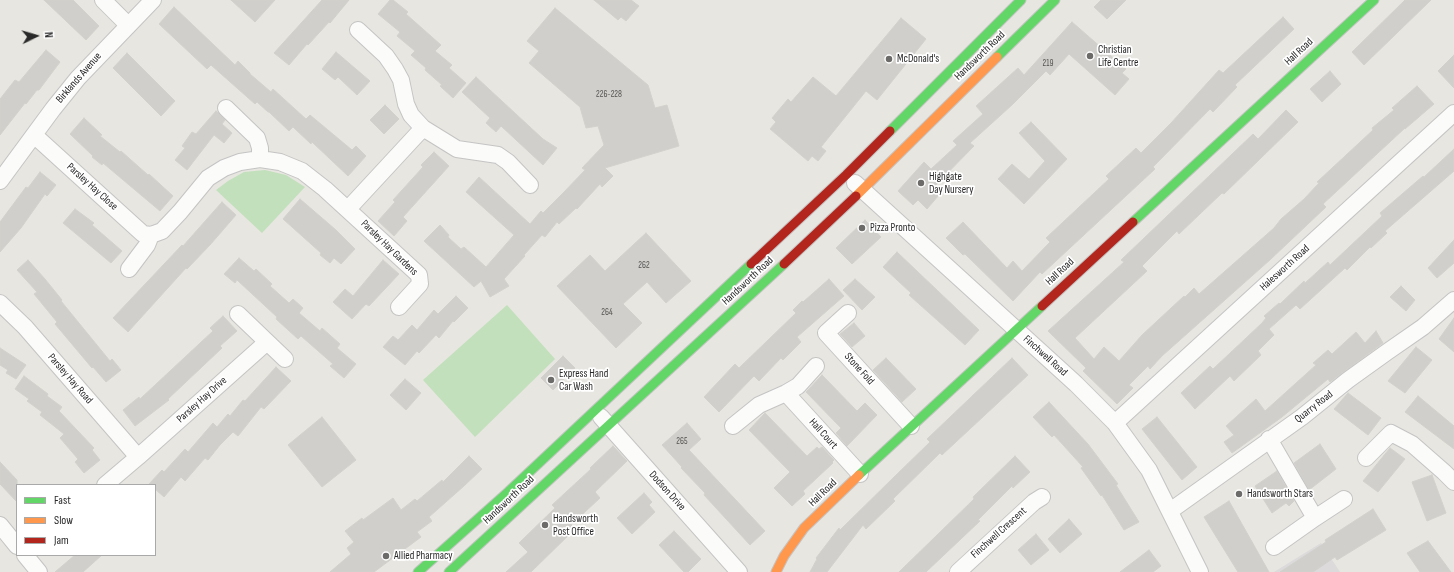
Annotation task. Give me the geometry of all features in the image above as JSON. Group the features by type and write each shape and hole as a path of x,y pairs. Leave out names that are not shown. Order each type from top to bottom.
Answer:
{"main road":[{"name":"Handsworth Road","path":"418,572 526,474 846,175 1021,0"},
{"name":"Handsworth Road","path":"449,572 748,298 862,190 1054,0"},
{"name":"Hall Road","path":"776,572 784,556 804,528 860,474 1374,0"},
{"path":"526,474 540,488"}],"street":[{"path":"104,0 128,25"},
{"name":"Birklands Avenue","path":"34,135 78,78 153,0"},
{"path":"358,30 386,56 395,69 401,80 406,104 411,115 423,128 457,149 498,155 508,162 530,185"},
{"path":"226,108 257,138 260,148 260,159"},
{"name":"Halesworth Road","path":"1115,423 1454,113"},
{"path":"348,209 423,128"},
{"path":"0,181 34,135"},
{"name":"Parsley Hay Close","path":"34,135 143,234 151,235"},
{"name":"Parsley Hay Gardens","path":"151,235 162,230 180,212 208,178 224,168 240,162 260,159 280,162 302,171 325,188 419,274 420,284 399,307"},
{"name":"Finchwell Road","path":"846,175 1076,384 1115,423 1149,470 1200,572"},
{"path":"129,270 147,245 151,235"},
{"name":"Quarry Road","path":"1170,511 1302,417 1348,380 1423,327 1454,300"},
{"name":"Parsley Hay Road","path":"0,303 25,327 138,457"},
{"name":"Stone Fold","path":"848,313 826,333 911,426"},
{"path":"238,314 285,359"},
{"name":"Parsley Hay Drive","path":"106,484 267,342"},
{"path":"733,426 759,405 798,386 816,366"},
{"name":"Hall Court","path":"786,393 860,474"},
{"name":"Dodson Drive","path":"594,410 739,572"},
{"path":"1366,458 1391,433 1412,444 1454,482"},
{"path":"1270,439 1315,518"},
{"name":"Finchwell Crescent","path":"958,572 1034,502 1042,497"},
{"path":"1274,547 1344,499"},
{"path":"0,525 16,545"},
{"path":"26,556 39,572"}],"shaded area":[{"path":"1321,543 1340,572 1274,572"}],"green space":[{"path":"265,170 286,175 305,187 262,233 216,190 244,172"},
{"path":"507,305 555,359 475,437 423,380"}],"building":[{"path":"44,0 73,0 99,26 86,40"},
{"path":"231,0 275,0 255,22"},
{"path":"322,0 349,0 330,23 329,22 308,45 307,44 289,65 274,53"},
{"path":"390,0 393,0 408,12 406,14 441,45 435,51 452,65 449,68 466,83 453,98 440,86 442,85 425,70 426,68 411,55 415,51 397,36 400,32 378,14"},
{"path":"594,0 631,0 639,6 626,21 621,17 618,20"},
{"path":"1101,0 1126,0 1107,19 1094,7"},
{"path":"1405,0 1431,0 1364,65 1352,52"},
{"path":"174,7 235,65 238,61 250,74 271,92 273,89 306,119 310,115 352,150 356,146 366,156 348,176 312,142 311,144 293,127 289,131 269,112 257,102 255,104 211,65 207,69 159,24"},
{"path":"555,8 648,85 655,108 667,105 679,146 605,168 613,176 602,187 600,184 577,209 576,208 559,224 557,222 545,237 542,235 504,279 509,286 490,297 481,281 474,287 424,241 440,225 449,235 448,237 462,250 461,249 464,247 486,267 514,235 466,192 479,177 530,224 541,211 543,213 585,170 582,168 604,145 598,126 586,128 580,107 529,63 539,51 527,41"},
{"path":"1283,17 1294,29 1235,85 1237,87 1213,112 1210,109 1153,167 1155,169 1042,274 1040,272 1013,301 965,254 963,255 946,238 963,222 1007,268 1013,261 1022,271 1050,242 1046,238 1109,179 1106,176 1136,148 1141,153 1171,123 1219,70 1223,73"},
{"path":"901,18 926,39 877,100 866,91 821,147 826,151 818,161 812,156 808,161 770,129 776,122 772,118 788,99 791,102 813,77 836,96"},
{"path":"1072,22 1126,69 1122,73 1129,79 1115,95 1069,54 1050,75 1046,71 1012,105 970,143 974,146 932,189 939,195 927,209 918,200 913,205 898,191 924,162 931,169 957,145 953,141 983,114 976,106 1018,68 1024,75"},
{"path":"46,50 60,62 39,90 37,90 26,104 25,103 0,135 0,99 15,80 19,82"},
{"path":"336,52 370,81 357,95 338,77 335,80 322,69"},
{"path":"127,53 175,101 161,116 113,68"},
{"path":"1454,55 1454,88 1438,71"},
{"path":"1330,71 1341,84 1322,102 1310,89"},
{"path":"476,77 543,139 557,148 543,165 501,126 496,132 486,123 490,118 462,92"},
{"path":"1417,86 1434,104 1405,128 1323,204 1326,207 1271,259 1162,356 1150,369 1148,366 1129,385 1133,388 1117,404 1083,371 1086,368 1048,331 1124,262 1121,260 1253,134 1258,139 1286,110 1298,122 1224,194 1222,193 1179,234 1177,231 1142,266 1147,271 1075,338 1094,359 1104,347 1119,361 1142,335 1184,296 1185,297 1194,288 1199,294 1274,228 1281,219 1304,199 1319,183 1317,182 1373,130 1372,128 1394,110 1392,108"},
{"path":"385,105 399,119 384,134 370,120"},
{"path":"216,111 225,120 222,124 232,133 224,143 214,135 187,170 175,160 185,148 182,146 192,132 196,134"},
{"path":"84,118 102,135 100,136 120,152 121,151 148,175 149,174 173,196 160,211 103,163 102,165 92,157 93,156 70,134"},
{"path":"1031,122 1067,159 1024,204 998,179 1012,164 1029,179 1045,161 1019,133"},
{"path":"1454,149 1454,171 1385,231 1387,233 1371,248 1370,247 1347,270 1345,268 1300,309 1296,305 1269,329 1274,335 1258,351 1261,355 1234,381 1230,376 1195,409 1181,393 1210,366 1213,369 1262,323 1266,318 1264,316 1279,303 1280,304 1304,281 1305,283 1328,262 1330,265 1382,216 1380,213 1423,176 1424,177"},
{"path":"434,152 449,166 403,217 407,221 394,236 378,221 395,202 393,200 423,167 421,165"},
{"path":"40,172 56,185 47,196 45,194 21,228 0,252 0,222 26,187 28,188"},
{"path":"300,199 336,230 355,249 341,264 334,258 330,263 283,219"},
{"path":"222,202 236,215 210,245 187,269 186,268 128,332 113,318 182,245 183,246"},
{"path":"75,209 94,223 92,225 122,251 111,263 63,223"},
{"path":"865,220 881,237 852,264 836,248"},
{"path":"646,233 691,281 666,303 647,282 623,304 642,323 616,348 557,286 590,255 605,271"},
{"path":"1454,240 1454,263 1437,278 1428,268"},
{"path":"897,252 979,330 965,345 909,295 911,293 883,267"},
{"path":"239,258 254,271 256,269 272,284 270,286 289,303 293,299 303,308 299,313 320,331 322,328 340,344 337,348 356,364 344,378 330,366 333,364 301,336 298,339 276,319 277,317 237,280 235,283 224,274"},
{"path":"28,260 45,279 110,361 112,359 121,370 106,382 93,367 92,368 55,324 57,322 34,294 37,292 17,270"},
{"path":"383,260 399,274 369,306 366,304 352,319 333,302 345,289 353,296"},
{"path":"829,279 844,296 797,337 801,342 783,360 781,358 759,381 754,376 719,412 704,397 735,364 739,368 796,313 793,310 802,301 803,302"},
{"path":"855,279 875,297 862,310 843,290"},
{"path":"1401,286 1415,300 1406,311 1390,297"},
{"path":"456,296 468,308 454,322 453,321 439,338 436,335 419,353 417,351 405,365 383,347 393,336 398,340 412,325 417,330 434,310 438,314"},
{"path":"223,316 237,331 220,346 222,348 168,399 169,400 135,426 123,410 139,397 140,399 213,331 210,328"},
{"path":"1454,318 1454,352 1439,339"},
{"path":"854,323 865,336 852,347 840,334"},
{"path":"1376,331 1383,343 1330,382 1328,379 1282,417 1232,453 1224,442 1234,435 1226,426 1256,399 1265,411 1316,365 1313,363 1328,350 1332,354 1356,332 1365,343"},
{"path":"1416,347 1432,360 1405,393 1388,381"},
{"path":"0,348 26,365 16,379 6,373 8,370 0,365"},
{"path":"563,356 575,368 553,390 541,378"},
{"path":"886,358 916,389 902,402 873,370"},
{"path":"1012,358 1028,375 942,455 940,453 893,499 895,501 866,529 863,525 827,572 810,572 817,559 816,558 839,528 840,530 930,442 927,439"},
{"path":"276,367 291,381 264,409 261,407 238,436 233,432 208,460 205,458 185,481 181,477 164,497 156,490 156,484 149,484 162,470 164,472 185,449 188,452 213,423 217,427 228,414 230,416 243,400 245,401"},
{"path":"822,375 857,411 865,403 877,415 847,446 836,433 841,428 806,392"},
{"path":"24,376 48,394 47,396 62,407 59,411 94,448 92,450 100,460 84,473 75,462 78,459 60,438 64,434 40,415 42,412 27,401 29,399 15,389"},
{"path":"405,379 421,393 406,410 390,395"},
{"path":"1348,393 1381,418 1368,435 1334,409"},
{"path":"1418,396 1454,426 1454,449 1405,412"},
{"path":"1049,402 1088,444 1118,484 1116,485 1139,522 1124,530 1102,495 1101,496 1081,468 1083,467 1054,435 1052,437 1033,417"},
{"path":"765,413 807,456 817,447 819,449 822,447 834,460 832,462 833,463 803,491 805,494 792,506 774,488 790,472 749,430"},
{"path":"322,417 356,460 322,487 288,445"},
{"path":"1157,417 1197,467 1182,480 1142,429"},
{"path":"687,423 701,439 689,450 765,531 750,545 704,495 705,493 662,445"},
{"path":"1320,444 1336,469 1309,490 1294,463"},
{"path":"613,446 627,461 595,492 600,498 571,525 575,529 531,572 506,572 528,552 519,543 555,508 552,505 591,469 590,468"},
{"path":"1390,448 1405,459 1378,492 1363,481"},
{"path":"469,456 482,469 429,517 432,521 417,532 421,537 374,572 330,572 351,554 347,548 354,542 345,531 393,498 401,510 415,499 417,501 442,480 443,482"},
{"path":"1015,456 1030,472 1013,488 1012,486 978,520 980,521 926,572 899,572 974,499 973,497"},
{"path":"0,462 17,480 16,501 0,484"},
{"path":"1277,471 1294,501 1289,506 1286,503 1272,513 1255,486"},
{"path":"1432,475 1446,513 1427,521 1412,482"},
{"path":"644,493 652,502 649,505 655,512 632,534 617,518"},
{"path":"1229,501 1269,572 1238,572 1204,517"},
{"path":"1373,509 1386,530 1337,560 1335,557 1313,572 1280,572 1326,542 1325,540"},
{"path":"1069,519 1082,534 1060,553 1048,539"},
{"path":"674,531 701,559 688,572 684,572 659,545"},
{"path":"1036,534 1049,550 1031,565 1018,550"},
{"path":"1428,541 1451,572 1420,572 1407,553"},
{"path":"1149,550 1161,566 1153,572 1120,572"},
{"path":"74,556 101,556 83,572 55,572"}],"traffic: fast":[{"path":"890,131 1021,0"},
{"path":"997,57 1055,0"},
{"path":"1133,222 1374,0"},
{"path":"418,572 508,492 751,264"},
{"path":"449,572 784,264"},
{"path":"859,475 1042,306"}],"traffic: slow":[{"path":"856,196 997,57"},
{"path":"776,572 784,556 804,528 859,475"}],"traffic: jam":[{"path":"751,264 846,175 890,131"},
{"path":"784,264 856,196"},
{"path":"1042,306 1133,222"}],"place":[{"name":"Christian Life Centre","path":"1090,56"},
{"name":"McDonald's","path":"889,59"},
{"name":"Highgate Day Nursery","path":"921,183"},
{"name":"Pizza Pronto","path":"862,228"},
{"name":"Express Hand Car Wash","path":"551,380"},
{"name":"Handsworth Stars","path":"1239,494"},
{"name":"Handsworth Post Office","path":"545,525"},
{"name":"Allied Pharmacy","path":"386,556"}]}
